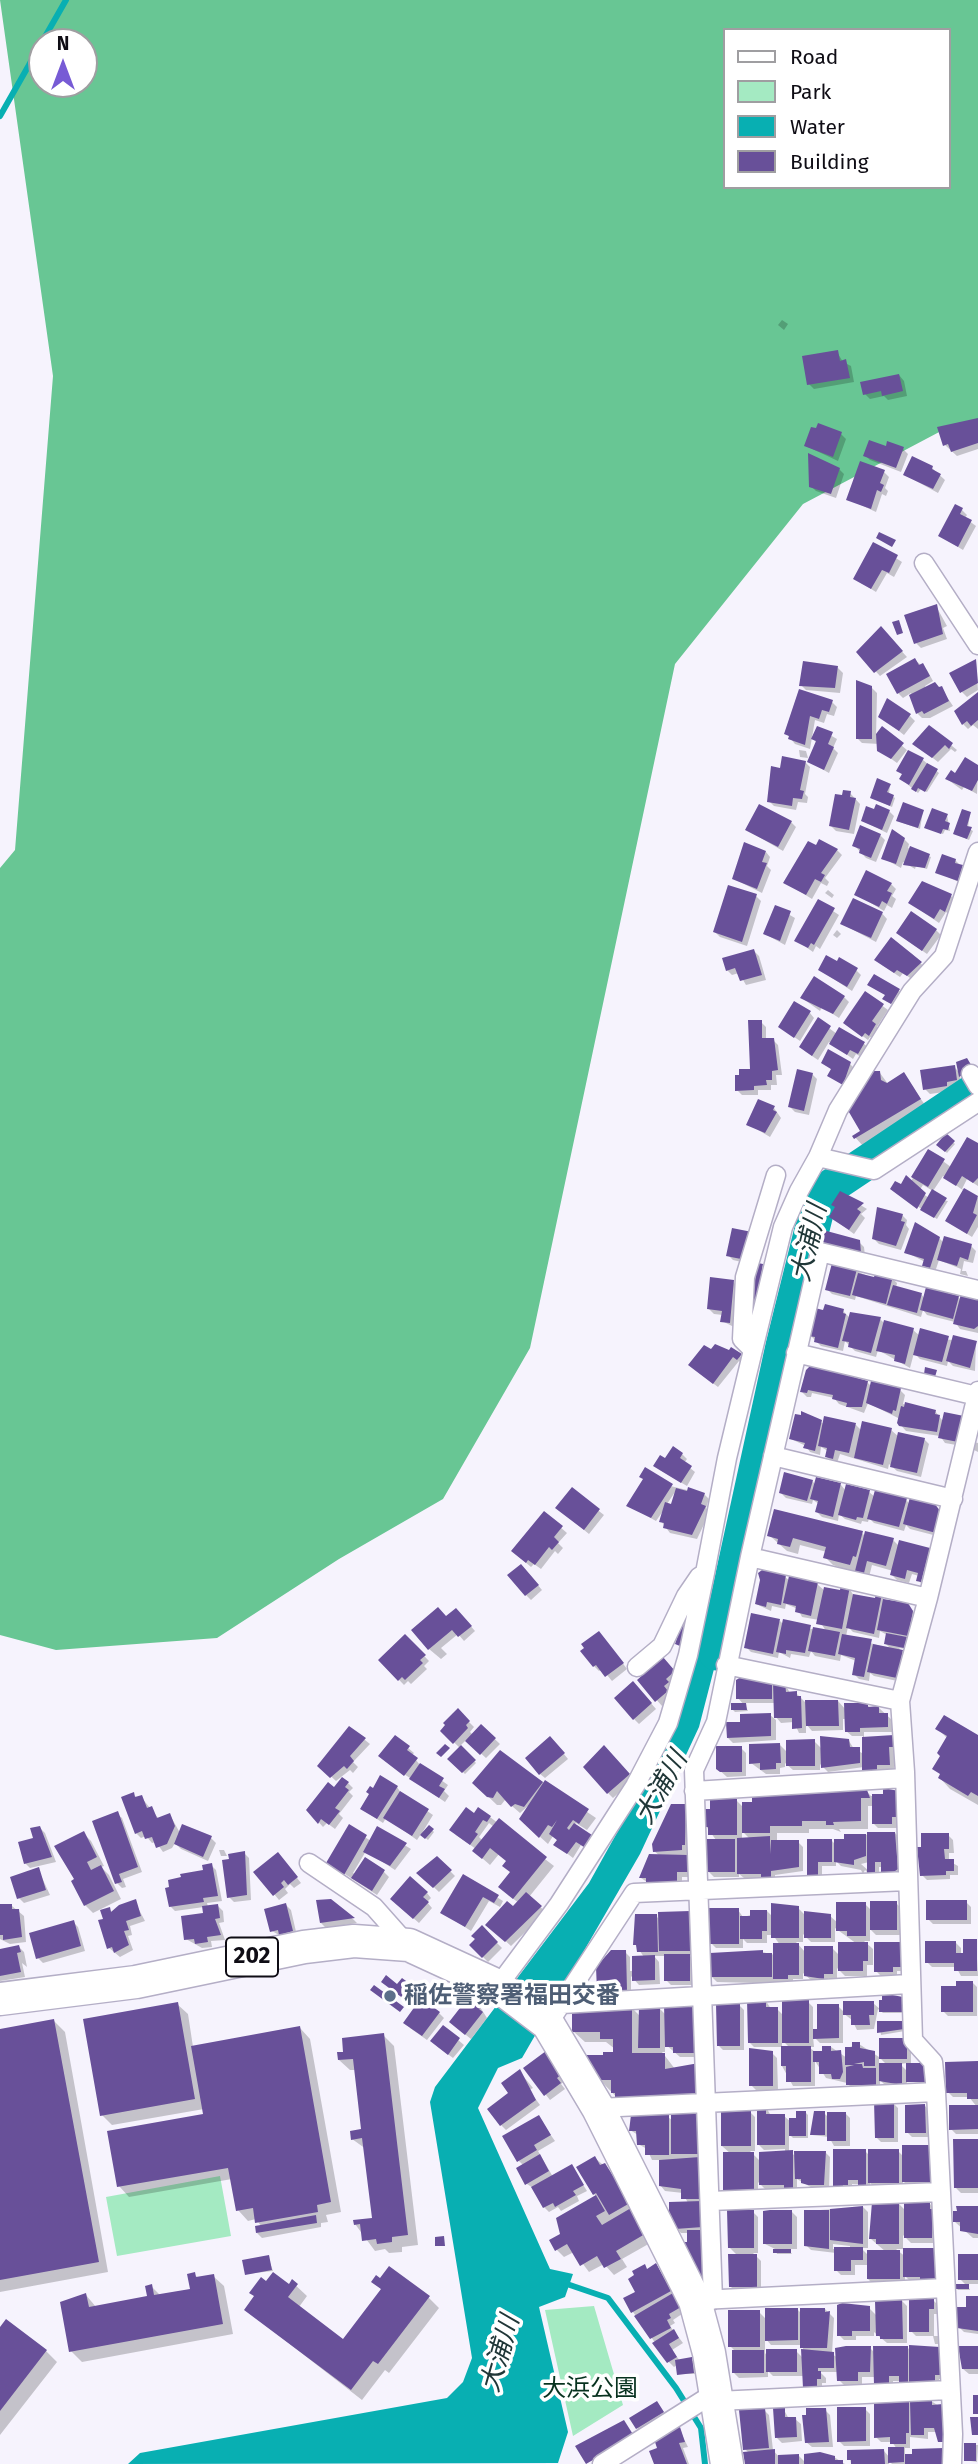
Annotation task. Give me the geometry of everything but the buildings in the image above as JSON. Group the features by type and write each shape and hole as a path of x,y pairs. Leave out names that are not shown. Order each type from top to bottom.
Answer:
{"highway":[{"name":"202","path":"0,1999 136,1982 304,1947 354,1941 409,1945 498,1986 550,2015 597,2108 704,2300 727,2464"}],"street":[{"path":"923,563 978,645"},
{"path":"498,1986 559,1904 635,1786 668,1723 688,1654 727,1458 783,1227 838,1110 912,991 944,956 978,852"},
{"path":"818,1157 874,1170 978,1102"},
{"path":"753,1350 741,1339 745,1277 776,1175"},
{"path":"946,2288 704,2300 710,2201 694,1770 716,1721 726,1665 820,1252 978,1290"},
{"path":"796,1353 977,1394 953,1499 900,1702 909,1984 913,2040 933,2062 936,2092 952,2464"},
{"path":"773,1456 953,1499"},
{"path":"750,1557 928,1598"},
{"path":"637,1667 662,1646 686,1596 705,1573"},
{"path":"662,1646 688,1654"},
{"path":"726,1665 900,1702"},
{"path":"694,1791 904,1778"},
{"path":"309,1863 374,1907 409,1945"},
{"path":"550,2015 634,1893 907,1881"},
{"path":"550,2015 703,1994 909,1984"},
{"path":"597,2108 936,2092"},
{"path":"710,2201 940,2192"},
{"path":"602,2464 675,2415 717,2396 949,2390"}],"green space":[{"path":"0,0 978,0 978,429 943,430 803,504 675,664 530,1348 443,1499 339,1559 217,1638 56,1650 0,1635 0,868 15,850 53,376"},
{"path":"220,2176 231,2236 117,2256 106,2197"},
{"name":"大浜公園","path":"594,2306 623,2405 573,2436 545,2310"}],"water":[{"path":"706,1604 730,1607 699,1727 640,1854 522,2058 498,2068 478,2108 550,2269 573,2274 565,2297 539,2307 568,2432 558,2463 128,2464 140,2453 447,2398 463,2382 472,2358 430,2102 435,2087 589,1883 638,1795"}],"waterway":[{"path":"50,28 66,0"},
{"path":"0,116 28,67"},
{"name":"大浦川","path":"716,1653 783,1346 821,1193 978,1088"},
{"path":"564,2283 608,2298 676,2388 701,2428 705,2464"}],"place":[{"name":"稲佐警察署福田交番","path":"390,1996"}]}
